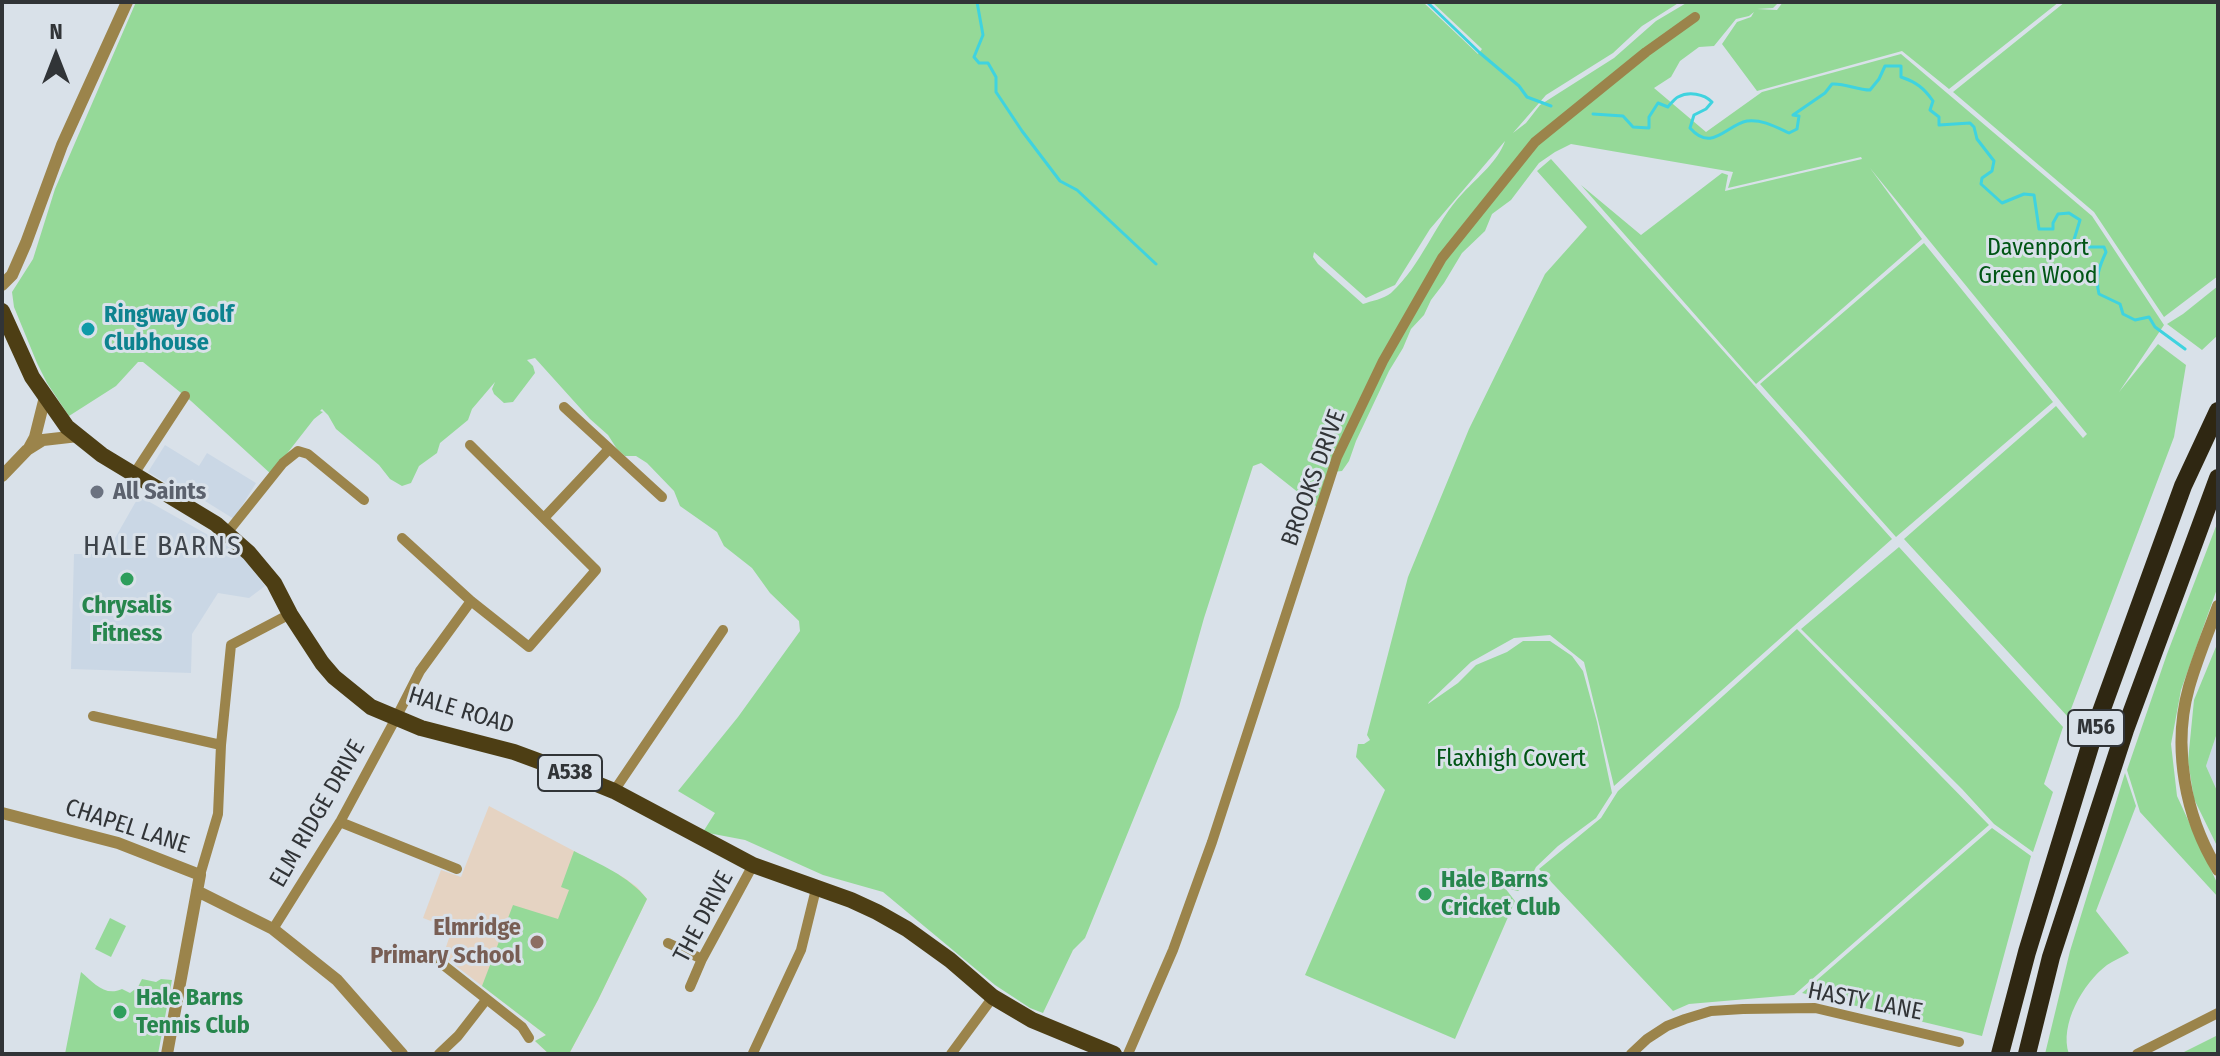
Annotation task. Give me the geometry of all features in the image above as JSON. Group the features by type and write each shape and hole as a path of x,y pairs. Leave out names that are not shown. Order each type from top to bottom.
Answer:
{"highway":[{"name":"M56","path":"2000,1054 2027,952 2098,720 2183,486 2218,411"},
{"name":"M56","path":"2027,1054 2051,957 2125,730 2218,478"}],"main road":[{"name":"HALE ROAD","path":"2,311 32,377 67,427 102,455 227,533 260,564 310,646 334,677 371,707 421,728 514,752 614,791 753,865 851,900 907,929 993,997 1032,1020 1114,1054"}],"street":[{"path":"2,285 12,275 62,145 127,2"},
{"name":"BROOKS DRIVE","path":"1128,1054 1173,950 1212,842 1337,457 1383,361 1442,258 1535,142 1646,52 1695,17"},
{"path":"134,474 185,396"},
{"path":"2,476 35,437 45,397"},
{"path":"564,407 662,497"},
{"path":"27,450 43,440 78,436"},
{"path":"402,538 471,601 529,647 596,570 470,445"},
{"path":"544,518 609,449"},
{"path":"227,533 283,463 298,451 308,454 364,500"},
{"name":"ELM RIDGE DRIVE","path":"273,929 340,822 420,671 471,601"},
{"path":"2218,606 2188,690 2182,742 2183,780 2196,822 2218,870"},
{"path":"200,875 218,814 231,645 290,614"},
{"path":"614,791 723,630"},
{"path":"93,716 221,745"},
{"name":"CHAPEL LANE","path":"2,813 118,843 200,875 167,1054"},
{"path":"340,822 457,869"},
{"name":"THE DRIVE","path":"690,987 753,865"},
{"path":"753,1053 801,950 816,889"},
{"path":"197,891 273,929 337,980 402,1054"},
{"path":"668,943 702,959"},
{"path":"437,960 522,1027 529,1038"},
{"path":"951,1054 993,997"},
{"path":"439,1054 458,1036 486,1000"},
{"name":"HASTY LANE","path":"1631,1054 1647,1039 1676,1022 1711,1011 1743,1009 1815,1008 1959,1042"},
{"path":"2137,1054 2218,1013"}],"shaded area":[{"path":"165,445 199,466 207,453 256,483 234,519 184,488 178,490 148,472"},
{"path":"139,496 240,553 265,586 249,598 218,593 192,634 191,673 71,669 74,554 106,554"},
{"path":"2218,730 2218,793 2206,766"},
{"name":"Elmridge Primary School","path":"489,806 623,877 647,899 569,1054 549,1054 535,1041 546,1035 443,956 452,929 423,918 441,870 461,877"}],"green space":[{"name":"Davenport Green Wood","path":"136,2 1423,2 1478,54 1482,49 1432,2 1680,2 1642,26 1613,53 1546,95 1513,133 1526,123 1540,105 1614,58 1656,21 1688,2 1779,2 1773,8 1757,9 1777,10 1783,2 2059,2 1949,89 1902,51 1757,91 1722,44 1737,22 1751,17 1754,12 1736,19 1714,46 1699,47 1680,61 1671,77 1654,88 1706,132 1762,92 1901,54 2092,216 2164,325 2119,392 2158,344 2186,365 2174,437 2068,717 1904,539 2056,406 2083,438 2087,434 1870,168 1922,239 1756,384 1581,185 1641,235 1722,173 1728,175 1725,191 1861,157 1728,188 1733,172 1571,144 1555,152 1539,163 1511,200 1492,214 1485,231 1462,253 1424,315 1411,329 1349,461 1342,471 1332,472 1318,508 1261,463 1253,466 1179,707 1085,938 1073,950 1043,1013 995,985 883,892 823,875 745,840 703,832 715,813 678,791 738,717 800,631 799,621 770,593 752,568 724,546 717,532 680,506 674,491 647,463 636,456 625,456 617,449 608,435 535,358 527,360 535,373 513,402 504,403 494,394 492,389 495,382 472,409 468,420 440,443 437,453 419,466 411,483 402,486 390,479 379,465 336,429 322,409 320,411 323,412 271,474 143,362 138,362 116,386 69,416 37,363 14,307 12,292 33,259 55,189","holes":["1505,141 1498,155 1453,204 1411,270 1388,295 1363,304 1313,257 1314,252 1366,298 1395,285 1430,229"]},
{"path":"2065,2 2218,2 2218,276 2164,317 2094,212 1953,92"},
{"name":"Flaxhigh Covert","path":"1551,159 1892,539 1614,786 1584,662 1550,635 1514,638 1471,662 1429,702 1458,683 1476,665 1507,652 1523,641 1550,641 1572,656 1583,671 1612,793 1596,818 1536,867 1528,883 1518,891 1505,888 1515,901 1455,1039 1305,975 1385,790 1356,757 1358,744 1370,740 1367,735 1408,577 1469,429 1545,274 1587,227 1537,171"},
{"path":"1924,243 2053,402 1896,537 1760,384"},
{"path":"2218,286 2218,335 2202,350 2167,324"},
{"path":"2218,521 2218,586 2181,690 2171,744 2177,796 2218,885 2218,897 2140,812 2127,770"},
{"path":"1899,547 2063,727 2044,784 2053,792 2033,852 1994,824 1801,629"},
{"path":"1797,629 1989,825 1794,995 1689,1004 1673,1011 1539,869 1601,818 1618,791"},
{"path":"2218,642 2218,730 2206,766 2218,793 2218,848 2194,799 2188,761 2194,700"},
{"path":"2125,773 2136,806 2096,911 2129,953 2107,965 2082,993 2067,1030 2069,1054 2045,1054 2070,951"},
{"path":"1992,828 2031,856 1982,1036 1802,993"},
{"path":"574,851 623,877 647,899 569,1054 549,1054 535,1041 546,1035 482,986 513,905 558,919 569,890 561,887"},
{"path":"110,918 126,926 111,957 95,949"},
{"name":"Hale Barns Tennis Club","path":"81,972 100,988 110,991 122,989 130,993 142,979 156,982 172,980 158,1054 65,1054"},
{"path":"2218,1035 2218,1054 2180,1054"}],"waterway":[{"path":"977,2 983,35 974,57 979,63 988,63 996,77 996,92 1022,131 1060,181 1077,190 1156,264"},
{"path":"1427,2 1519,86 1527,97 1551,106"},
{"path":"1593,114 1623,116 1633,127 1649,128 1649,117 1658,103 1668,107 1678,97 1696,94 1712,102 1694,115 1690,128 1705,138 1712,138 1747,121 1769,124 1789,133 1797,129 1799,116 1793,115 1825,93 1832,84 1870,90 1885,66 1901,66 1901,77 1919,86 1933,101 1930,110 1939,117 1939,125 1970,123 1974,127 1977,139 1994,161 1992,171 1982,178 1981,184 2002,203 2024,194 2034,195 2039,229 2053,229 2058,214 2069,213 2080,220 2073,243 2080,247 2104,247 2106,252 2098,273 2099,294 2120,304 2123,314 2135,320 2149,317 2155,327 2185,349"}],"place":[{"name":"Ringway Golf Clubhouse","path":"88,329"},
{"name":"All Saints","path":"97,492"},
{"name":"Chrysalis Fitness","path":"127,579"},
{"name":"Hale Barns Cricket Club","path":"1425,894"},
{"name":"Elmridge Primary School","path":"537,942"},
{"name":"Hale Barns Tennis Club","path":"120,1012"}],"district":[{"name":"HALE BARNS","path":"163,547"}]}
